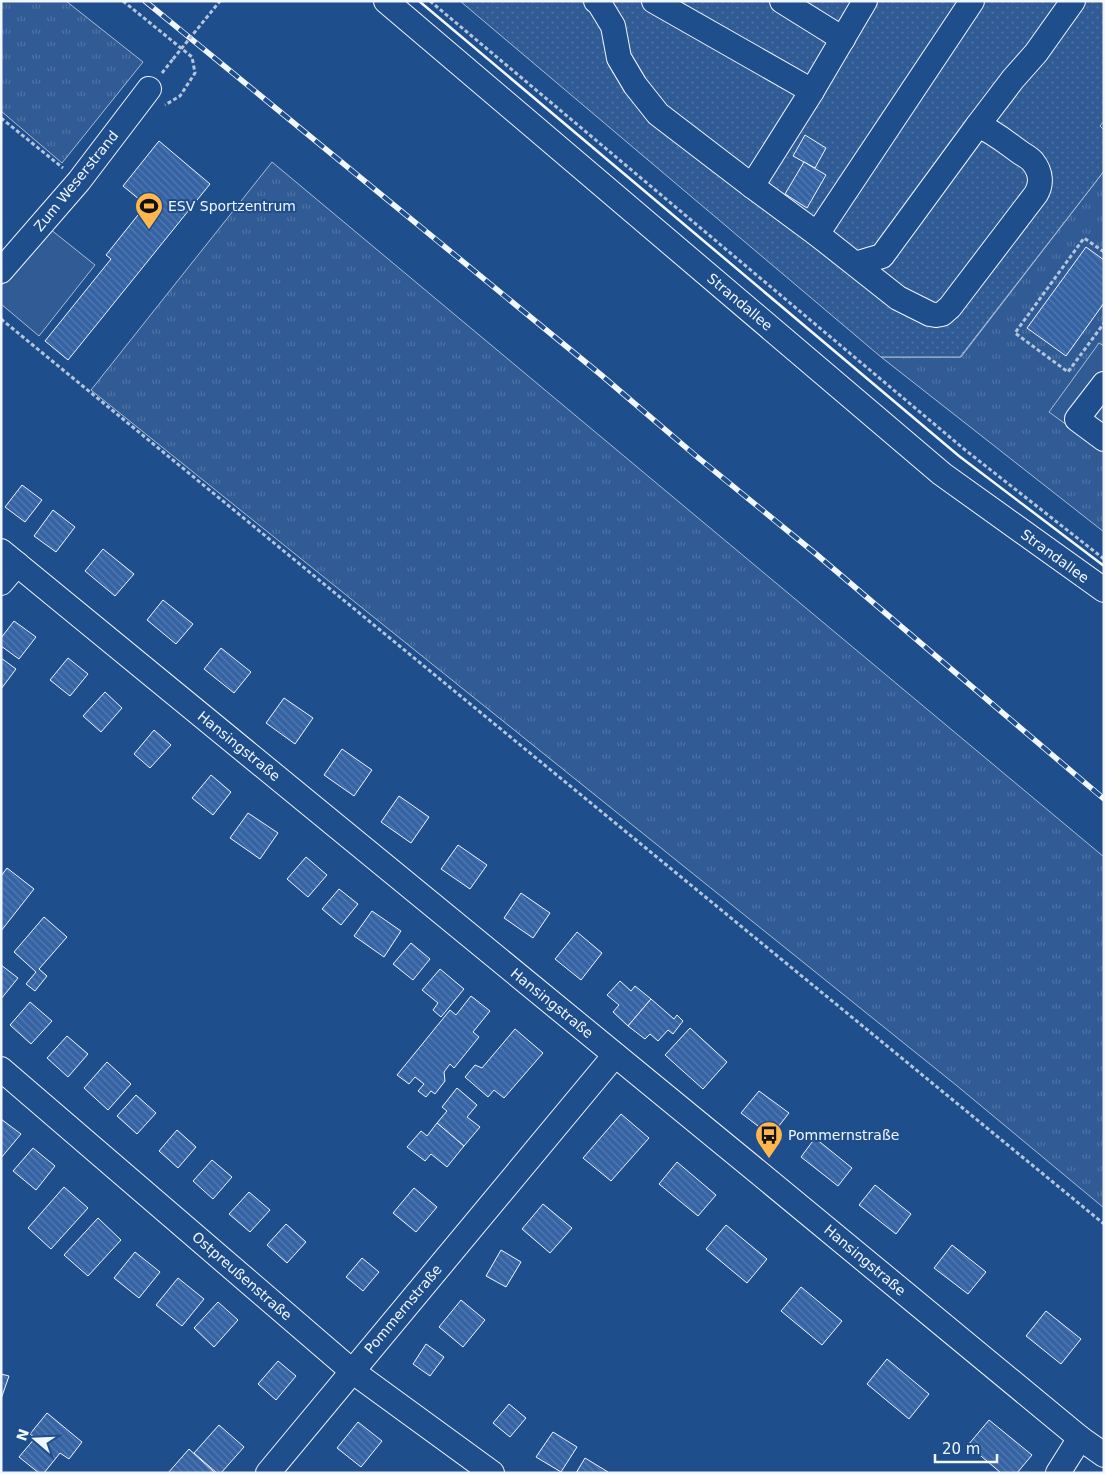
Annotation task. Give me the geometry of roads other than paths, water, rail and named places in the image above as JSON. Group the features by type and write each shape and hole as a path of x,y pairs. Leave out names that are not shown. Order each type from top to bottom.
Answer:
{"street":[{"name":"Strandallee","path":"386,1 942,474 1104,590"},
{"path":"654,1 812,91"},
{"path":"782,1 843,39"},
{"path":"752,186 812,91 865,1"},
{"path":"817,234 972,1"},
{"path":"855,264 882,256 978,125 1013,79 1036,53 1073,1"},
{"path":"598,2 613,26 619,58 635,85 658,114 817,234 898,298 930,314 942,314 950,307 1033,200 1040,188 1039,172 1033,162 989,130 978,125"},
{"name":"Zum Weserstrand","path":"1,271 79,182 144,95"},
{"path":"1104,384 1077,420 1104,439"},
{"path":"1,583 9,558"},
{"name":"Hansingstraße","path":"9,558 1080,1438 1104,1455"},
{"name":"Pommernstraße","path":"268,1473 615,1055"},
{"name":"Ostpreußenstraße","path":"1,1069 352,1371 492,1473"},
{"path":"1058,1473 1080,1438"}],"railway":[{"path":"145,1 600,374 696,456 816,554 1104,799"}],"place":[{"name":"ESV Sportzentrum","path":"149,230"},
{"name":"Pommernstraße","path":"769,1159"}]}
